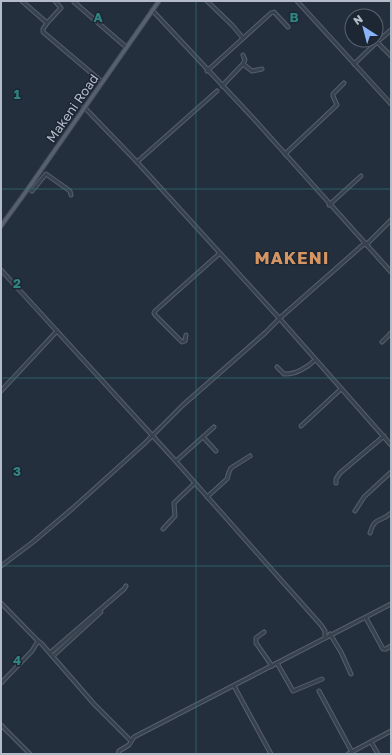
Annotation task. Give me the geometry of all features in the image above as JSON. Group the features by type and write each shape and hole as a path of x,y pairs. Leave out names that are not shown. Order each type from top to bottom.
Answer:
{"main road":[{"name":"Makeni Road","path":"1,226 159,1"}],"street":[{"path":"22,1 47,23"},
{"path":"54,1 61,8 42,29 43,32 102,82"},
{"path":"207,1 243,38"},
{"path":"297,1 354,64 388,98 391,104"},
{"path":"74,2 126,47"},
{"path":"152,10 285,154 391,272"},
{"path":"208,70 273,12 288,27"},
{"path":"354,64 371,48"},
{"path":"384,48 391,56"},
{"path":"222,86 243,64 245,60 243,55"},
{"path":"243,64 252,71 262,69"},
{"path":"285,154 337,105 333,94 344,83"},
{"path":"137,162 217,91"},
{"path":"84,107 137,162 219,254 280,319 391,445"},
{"path":"29,188 32,191 46,174 70,191 71,195"},
{"path":"330,205 361,176"},
{"path":"1,566 33,542 73,508 153,435 188,400 391,220"},
{"path":"186,335 185,341 182,342 154,313 219,254"},
{"path":"1,270 208,497 321,625 325,631 325,637"},
{"path":"1,391 57,331"},
{"path":"382,342 391,333"},
{"path":"277,367 284,374 290,374 305,368 315,360"},
{"path":"301,426 341,389"},
{"path":"176,461 214,427"},
{"path":"336,483 336,479 340,473 384,436"},
{"path":"203,437 216,450"},
{"path":"208,497 227,479 228,472 232,468 250,456"},
{"path":"355,510 364,497 391,472"},
{"path":"163,528 175,516 174,503 195,483"},
{"path":"370,533 375,522 385,518 391,513"},
{"path":"50,653 126,586"},
{"path":"1,603 41,643 130,741"},
{"path":"118,754 119,751 129,745 130,741 134,737 234,686 330,634 366,618 391,604"},
{"path":"53,656 101,612"},
{"path":"366,618 383,649 391,646"},
{"path":"264,632 256,638 256,643 272,666"},
{"path":"330,634 341,652 351,674"},
{"path":"1,683 32,651 38,641"},
{"path":"277,663 293,691 322,679"},
{"path":"234,686 271,754"},
{"path":"319,692 352,752"},
{"path":"1,725 30,754"},
{"path":"348,754 391,731"},
{"path":"371,742 378,754"}],"district":[{"name":"MAKENI","path":"292,258"}]}
